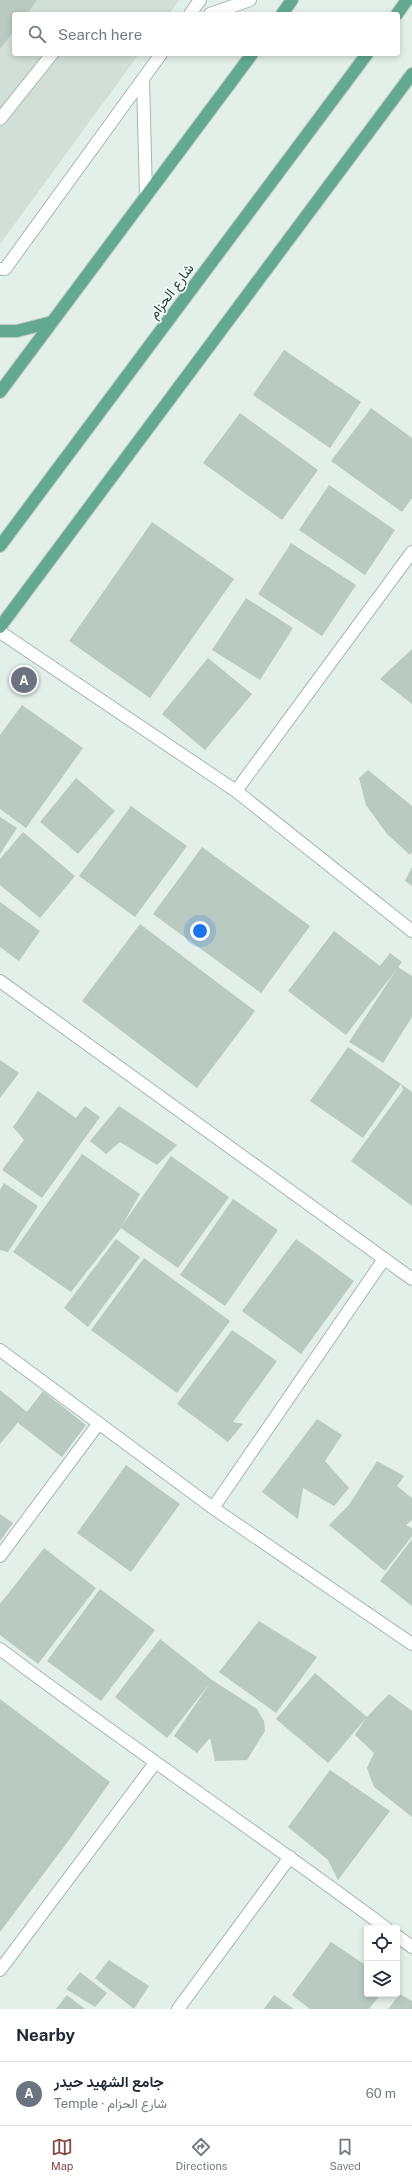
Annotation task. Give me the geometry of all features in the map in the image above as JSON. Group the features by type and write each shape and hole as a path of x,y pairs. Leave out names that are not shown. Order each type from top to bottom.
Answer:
{"main road":[{"path":"283,12 292,0"},
{"path":"398,12 407,0"},
{"path":"0,392 250,56"},
{"name":"شارع الحزام","path":"0,546 366,56"},
{"path":"0,627 412,74"},
{"path":"0,331 17,331 52,322"}],"street":[{"path":"191,12 200,0"},
{"path":"216,12 250,0"},
{"path":"0,119 50,56"},
{"path":"0,269 5,269 142,80 157,56"},
{"path":"142,80 146,195"},
{"path":"236,791 412,552"},
{"path":"0,632 236,791 412,931"},
{"path":"0,981 412,1279"},
{"path":"213,1508 384,1259"},
{"path":"0,1350 213,1508 412,1644"},
{"path":"0,1556 99,1423"},
{"path":"0,1649 155,1763 290,1856 382,1925"},
{"path":"0,1970 155,1763"},
{"path":"178,2009 290,1856"},
{"path":"400,1938 412,1947"}],"shaded area":[{"path":"0,0 179,0 170,12 12,12 12,56 138,56 0,244"}],"building":[{"path":"0,0 37,0 28,12 12,12 12,34 0,49"},
{"path":"284,350 361,402 330,448 253,395"},
{"path":"371,408 412,438 412,498 402,512 331,461"},
{"path":"240,413 318,470 282,520 203,463"},
{"path":"329,485 395,530 365,575 299,530"},
{"path":"152,522 234,579 150,698 69,641"},
{"path":"291,543 356,585 322,636 258,594"},
{"path":"246,598 293,628 260,680 212,650"},
{"path":"412,649 412,704 380,679"},
{"path":"208,658 252,694 205,750 162,714"},
{"path":"22,705 83,748 26,828 0,809 0,735"},
{"path":"368,770 412,806 412,852 410,855 387,834 366,805 359,778"},
{"path":"76,778 115,811 78,854 40,822"},
{"path":"131,806 187,846 135,917 79,876"},
{"path":"0,817 17,828 0,854"},
{"path":"23,832 75,876 40,918 0,885 0,859"},
{"path":"202,847 310,926 261,993 153,914"},
{"path":"412,867 412,886 405,881"},
{"path":"0,902 40,931 19,961 0,947"},
{"path":"140,924 255,1011 197,1088 82,1001"},
{"path":"334,931 380,966 390,953 402,962 398,967 412,976 412,1017 383,1063 349,1042 396,970 346,1035 288,991"},
{"path":"348,1047 401,1084 363,1138 310,1101"},
{"path":"0,1060 19,1073 0,1098"},
{"path":"401,1084 412,1092 412,1206 351,1161 403,1090"},
{"path":"38,1091 76,1118 85,1106 100,1117 42,1198 2,1170 24,1140 13,1127"},
{"path":"119,1106 177,1145 157,1165 120,1142 106,1154 90,1141"},
{"path":"82,1154 140,1194 121,1227 171,1156 229,1197 178,1268 121,1228 71,1292 13,1252"},
{"path":"4,1183 38,1206 8,1252 0,1250 0,1190"},
{"path":"233,1199 278,1230 225,1306 180,1275"},
{"path":"116,1239 140,1257 88,1327 64,1308"},
{"path":"296,1239 354,1281 301,1354 242,1311"},
{"path":"144,1258 230,1321 177,1393 91,1330"},
{"path":"232,1330 277,1361 233,1422 243,1424 228,1442 177,1404"},
{"path":"0,1390 27,1412 43,1391 86,1425 62,1457 18,1423 25,1414 0,1444"},
{"path":"317,1419 342,1435 325,1461 349,1488 334,1506 303,1488 298,1519 262,1492"},
{"path":"377,1461 404,1476 397,1486 412,1498 412,1520 406,1525 412,1528 412,1536 385,1571 329,1525 349,1505"},
{"path":"126,1465 180,1504 131,1572 77,1533"},
{"path":"0,1514 13,1523 0,1541"},
{"path":"412,1539 412,1606 380,1581"},
{"path":"44,1548 96,1588 38,1664 0,1635 0,1604"},
{"path":"100,1589 155,1630 101,1701 47,1661"},
{"path":"259,1621 317,1657 276,1713 219,1672"},
{"path":"160,1639 212,1680 257,1709 264,1721 265,1731 247,1760 215,1761 210,1738 197,1753 174,1736 210,1683 167,1738 115,1697"},
{"path":"315,1673 367,1717 389,1694 412,1711 412,1817 374,1787 367,1768 374,1753 355,1735 366,1718 328,1763 276,1719"},
{"path":"0,1699 110,1782 69,1840 0,1932"},
{"path":"330,1770 390,1811 338,1880 328,1860 288,1827"},
{"path":"331,1942 364,1964 364,1997 379,1997 369,2009 310,2009 292,1995"},
{"path":"109,1960 149,1986 134,2009 95,1978"},
{"path":"80,1972 107,1993 95,2007 66,1989"},
{"path":"400,1994 412,2001 412,2009 388,2009 398,1997 400,1997"},
{"path":"67,1995 85,2009 56,2009"},
{"path":"274,1995 294,2009 264,2009"}],"place":[{"name":"جامع الشهيد حيدر","path":"24,680"}]}
